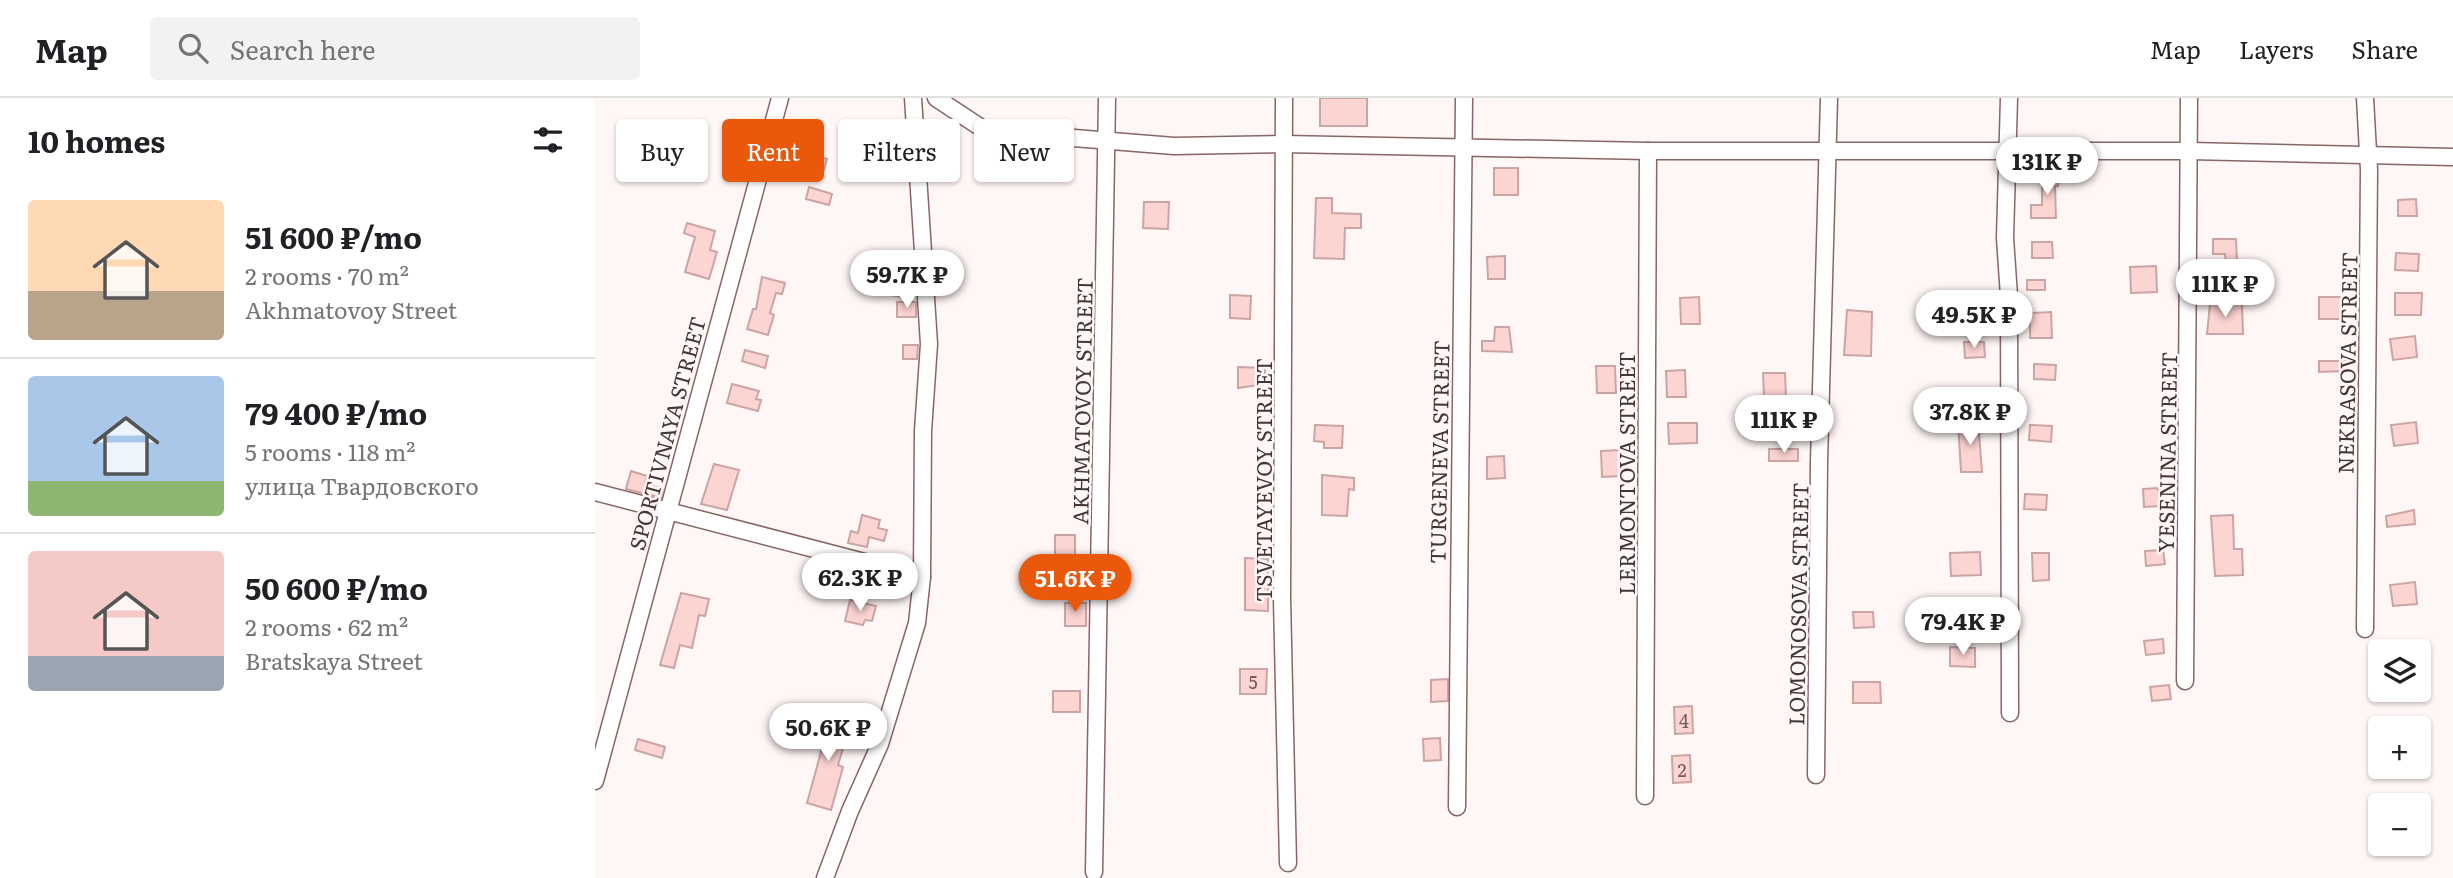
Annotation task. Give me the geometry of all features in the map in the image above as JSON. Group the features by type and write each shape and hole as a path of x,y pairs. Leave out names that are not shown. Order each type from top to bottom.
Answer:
{"street":[{"name":"SPORTIVNAYA STREET","path":"595,781 780,98"},
{"path":"825,878 880,744 917,623 922,577 923,431 929,344 913,98"},
{"path":"936,98 986,131 1174,146 1285,144 1648,151 2190,151 2453,157"},
{"name":"AKHMATOVOY STREET","path":"1094,872 1107,98"},
{"name":"TSVETAYEVOY STREET","path":"1284,98 1282,599 1287,863"},
{"name":"TURGENEVA STREET","path":"1457,807 1464,98"},
{"name":"LOMONOSOVA STREET","path":"1816,775 1820,434 1829,98"},
{"path":"2009,98 2005,238 2009,310 2010,713"},
{"name":"YESENINA STREET","path":"2185,681 2189,98"},
{"name":"NEKRASOVA STREET","path":"2365,98 2365,629"},
{"name":"LERMONTOVA STREET","path":"1645,796 1648,151"},
{"path":"595,492 922,577"}],"building":[{"path":"1320,98 1367,98 1367,126 1320,126"},
{"path":"1494,168 1518,168 1518,195 1494,195"},
{"path":"2042,171 2058,171 2058,186 2055,186 2056,218 2031,218 2031,205 2042,205"},
{"path":"809,187 832,194 829,205 806,199"},
{"path":"1316,198 1332,198 1332,213 1361,214 1361,228 1345,228 1344,259 1314,258"},
{"path":"2416,199 2417,216 2398,216 2398,200"},
{"path":"1144,202 1169,202 1168,229 1143,228"},
{"path":"687,223 715,231 710,250 717,252 709,279 685,272 695,237 684,233"},
{"path":"2213,239 2236,239 2237,263 2226,263 2225,254 2213,254"},
{"path":"2032,242 2052,242 2053,258 2032,258"},
{"path":"2396,253 2419,254 2418,271 2395,270"},
{"path":"1505,256 1505,279 1488,279 1487,257"},
{"path":"2156,266 2157,292 2131,293 2130,267"},
{"path":"762,277 785,283 782,294 776,293 770,313 774,315 768,335 747,329 753,309 756,309"},
{"path":"884,280 908,282 906,297 882,294"},
{"path":"2027,280 2045,280 2045,290 2027,290"},
{"path":"2395,293 2422,293 2421,315 2395,315"},
{"path":"1230,295 1251,296 1250,319 1230,318"},
{"path":"1699,297 1700,324 1681,324 1680,298"},
{"path":"2319,297 2345,297 2345,319 2319,319"},
{"path":"897,302 916,302 916,317 897,317"},
{"path":"2210,304 2242,304 2243,334 2207,334"},
{"path":"1960,305 1980,305 1980,320 1960,321"},
{"path":"1847,310 1872,312 1871,356 1844,355"},
{"path":"2051,312 2052,338 2030,338 2030,313"},
{"path":"1495,327 1509,327 1512,352 1482,351 1482,341 1494,341"},
{"path":"2415,336 2417,357 2393,360 2390,339"},
{"path":"1964,342 1984,342 1985,357 1965,358"},
{"path":"903,345 918,345 917,359 903,359"},
{"path":"745,350 768,356 765,368 742,361"},
{"path":"2319,361 2346,361 2346,371 2319,372"},
{"path":"2034,364 2056,365 2055,380 2034,379"},
{"path":"1596,366 1615,366 1616,393 1597,393"},
{"path":"1238,367 1265,368 1265,384 1238,388"},
{"path":"1685,370 1686,397 1667,397 1666,371"},
{"path":"1763,373 1785,373 1786,397 1764,397"},
{"path":"732,384 759,391 756,399 761,400 758,411 727,403"},
{"path":"1978,421 1982,472 1961,472 1958,422"},
{"path":"2416,422 2418,443 2394,446 2391,425"},
{"path":"1668,423 1697,423 1697,443 1669,444"},
{"path":"1315,425 1343,426 1342,448 1324,448 1324,442 1314,441"},
{"path":"2030,425 2052,426 2051,442 2029,440"},
{"path":"1769,449 1798,449 1798,461 1769,461"},
{"path":"1620,450 1621,476 1602,477 1601,451"},
{"path":"1504,456 1505,478 1487,479 1487,457"},
{"path":"714,464 739,470 727,510 701,504"},
{"path":"631,471 647,476 645,484 663,489 661,498 626,489"},
{"path":"1322,475 1354,478 1354,490 1349,489 1347,516 1322,515"},
{"path":"2158,488 2159,506 2144,507 2143,489"},
{"path":"2025,494 2047,495 2046,510 2024,509"},
{"path":"2414,510 2415,524 2387,527 2386,516"},
{"path":"862,515 880,520 878,528 887,530 884,541 869,537 867,547 848,543 851,531 858,533"},
{"path":"2233,515 2234,549 2242,549 2243,575 2215,576 2211,516"},
{"path":"1055,535 1075,535 1075,558 1055,558"},
{"path":"2163,550 2165,564 2146,566 2145,551"},
{"path":"1980,552 1981,575 1951,576 1950,553"},
{"path":"2032,553 2049,553 2049,580 2033,581"},
{"path":"1245,558 1268,559 1268,611 1245,610"},
{"path":"2415,582 2417,604 2393,606 2390,585"},
{"path":"681,593 709,599 705,616 699,615 692,648 680,645 674,668 660,665"},
{"path":"850,600 876,606 872,621 865,620 863,625 845,621"},
{"path":"1065,603 1086,603 1086,626 1065,626"},
{"path":"1955,606 1980,606 1980,625 1955,624"},
{"path":"1853,612 1873,612 1874,627 1854,628"},
{"path":"2163,639 2164,653 2146,655 2144,641"},
{"path":"1950,647 1975,648 1975,667 1950,666"},
{"path":"1240,669 1267,669 1266,694 1240,694"},
{"path":"1448,679 1448,701 1431,702 1431,680"},
{"path":"1853,682 1880,682 1881,703 1853,703"},
{"path":"2169,685 2171,699 2152,701 2150,687"},
{"path":"1053,691 1080,691 1080,712 1053,712"},
{"path":"1692,706 1693,733 1675,734 1674,707"},
{"path":"822,717 850,725 838,765 843,767 831,810 807,803 824,741 815,739"},
{"path":"1440,738 1441,760 1424,761 1423,739"},
{"path":"638,739 665,747 662,758 635,750"},
{"path":"1690,755 1691,782 1673,783 1672,756"}]}
